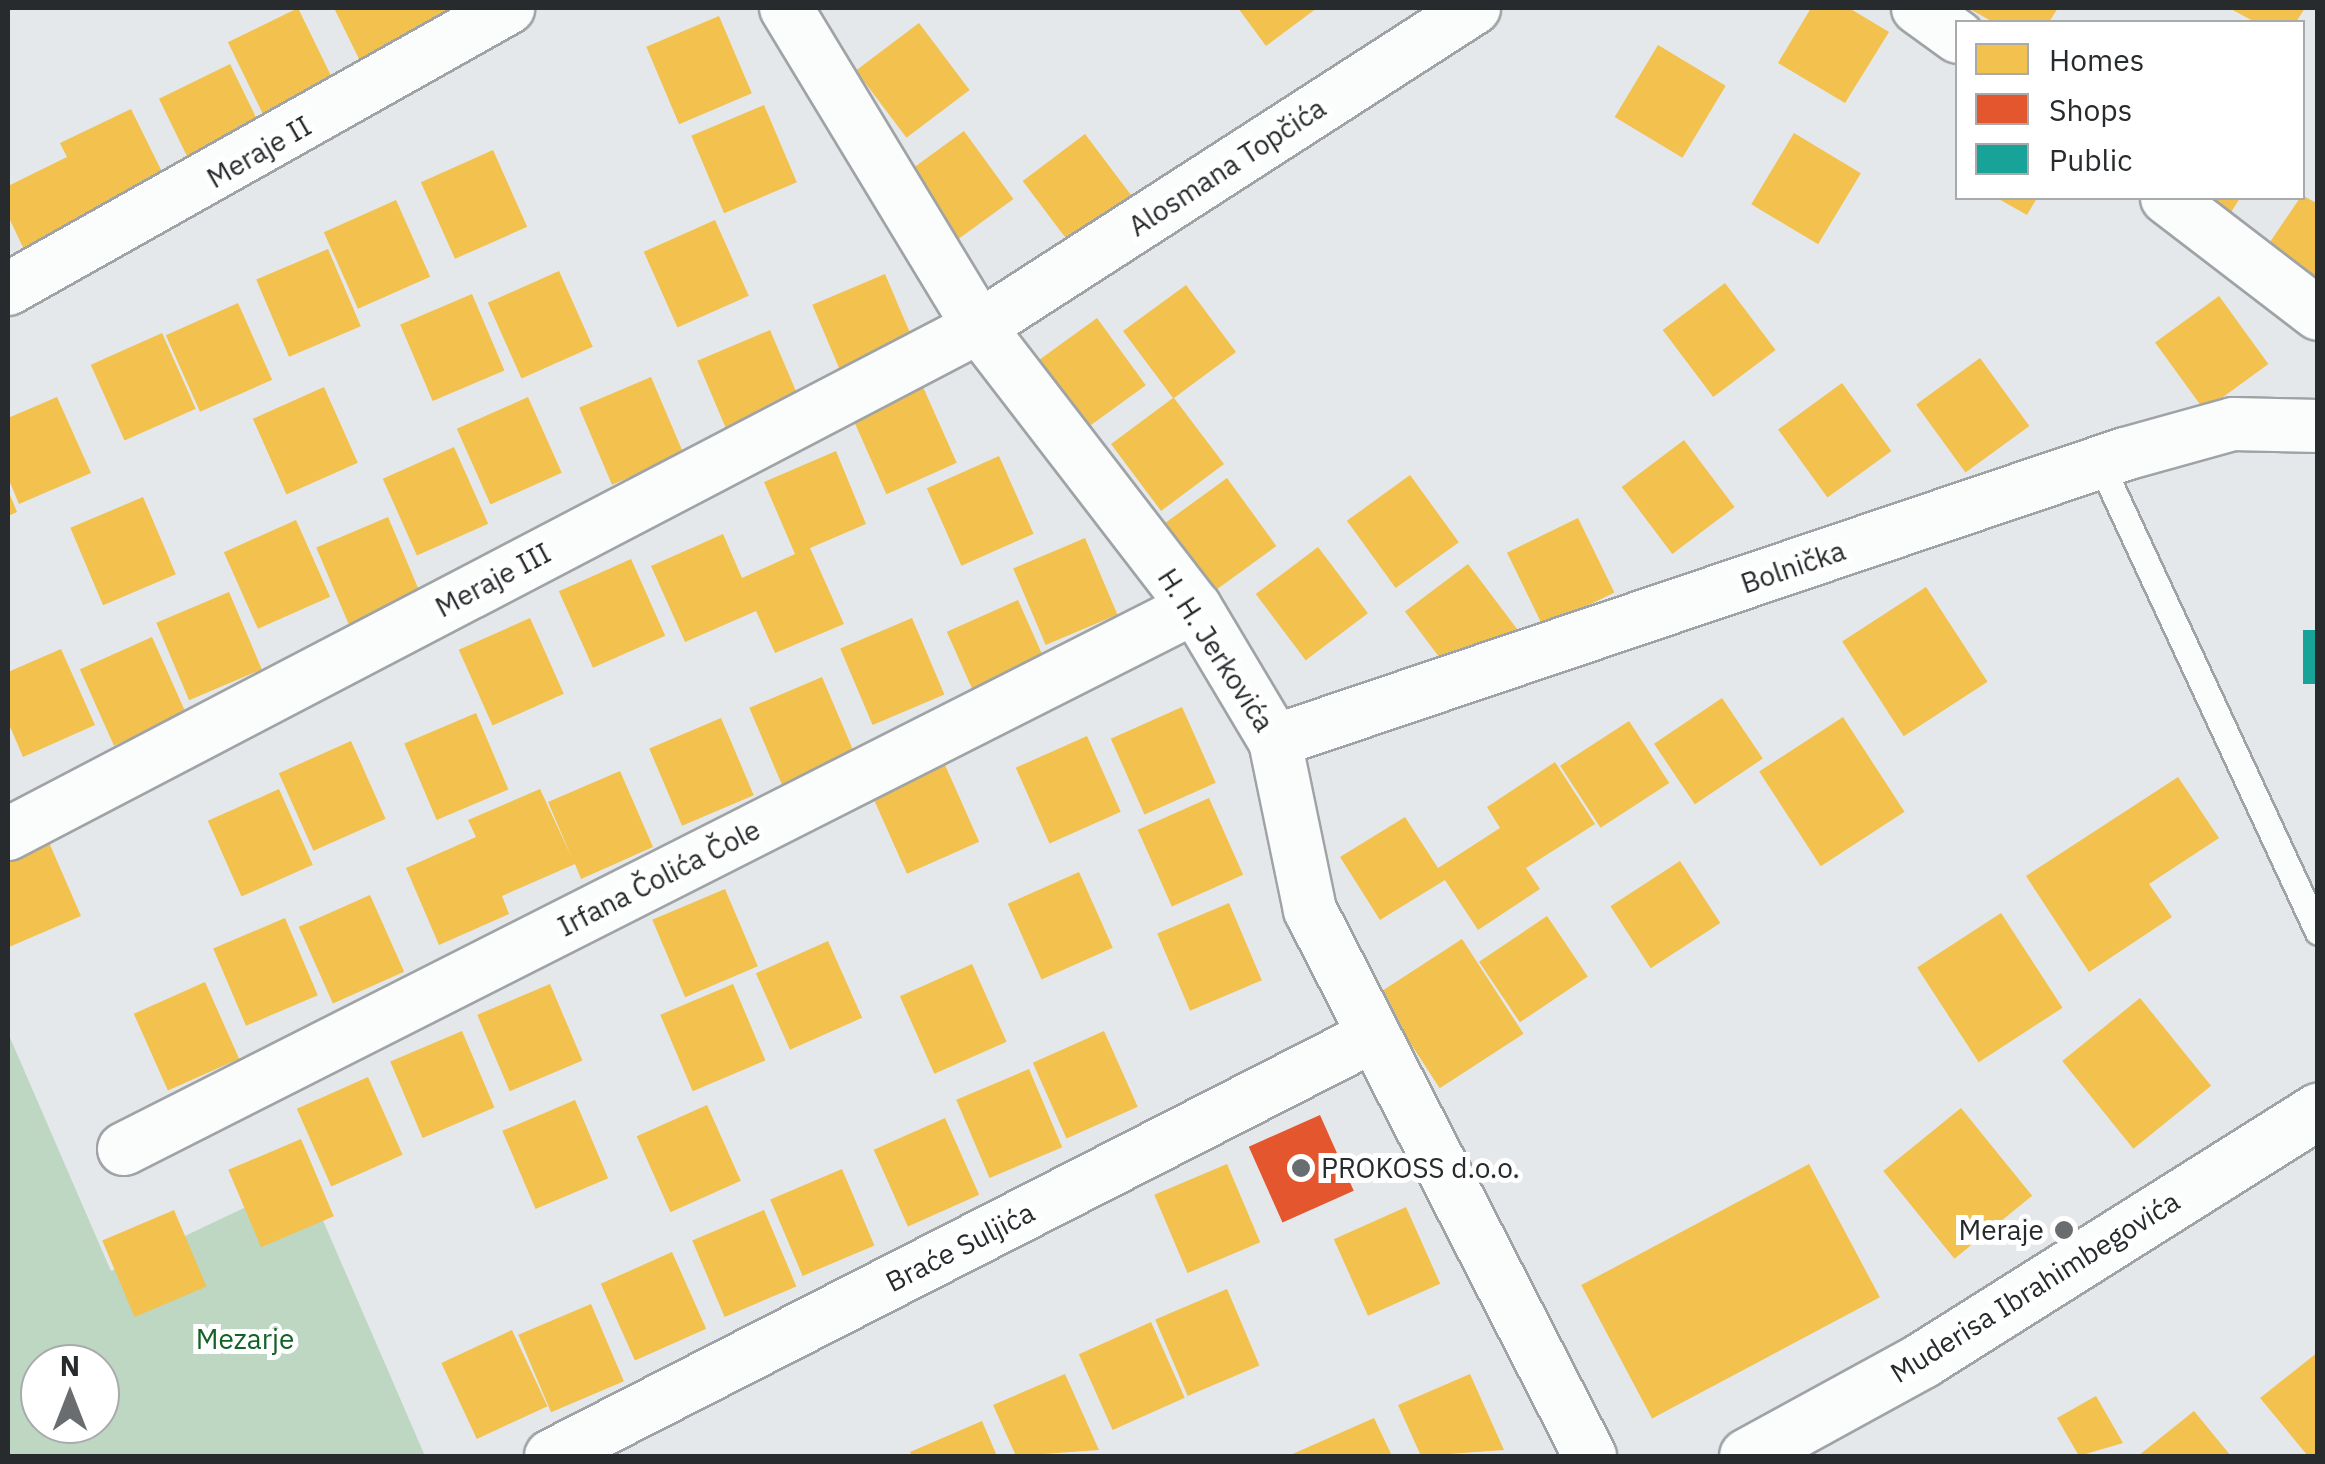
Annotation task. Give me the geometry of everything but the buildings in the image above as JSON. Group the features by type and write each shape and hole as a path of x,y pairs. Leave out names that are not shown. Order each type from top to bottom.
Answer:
{"main road":[{"name":"Muderisa Ibrahimbegovića","path":"1748,1456 1922,1360 2317,1112"}],"street":[{"name":"Meraje II","path":"8,289 508,8"},
{"name":"H. H. Jerkovića","path":"786,8 979,328 1195,607 1275,742 1310,910 1369,1038 1590,1456"},
{"name":"Alosmana Topčića","path":"979,328 1474,8"},
{"path":"1918,8 1955,36"},
{"path":"2169,200 2318,314"},
{"name":"Meraje III","path":"8,834 979,328"},
{"name":"Bolnička","path":"1275,742 2100,463 2233,424 2318,426"},
{"name":"Irfana Čolića Čole","path":"124,1149 1195,607"},
{"name":"Braće Suljića","path":"552,1456 1369,1038"}],"lane":[{"path":"2100,463 2318,932"}],"green space":[{"name":"Mezarje","path":"8,1033 111,1271 305,1179 425,1456 8,1456"}],"place":[{"name":"PROKOSS d.o.o.","path":"1301,1168"},
{"name":"Meraje","path":"2064,1230"}]}
